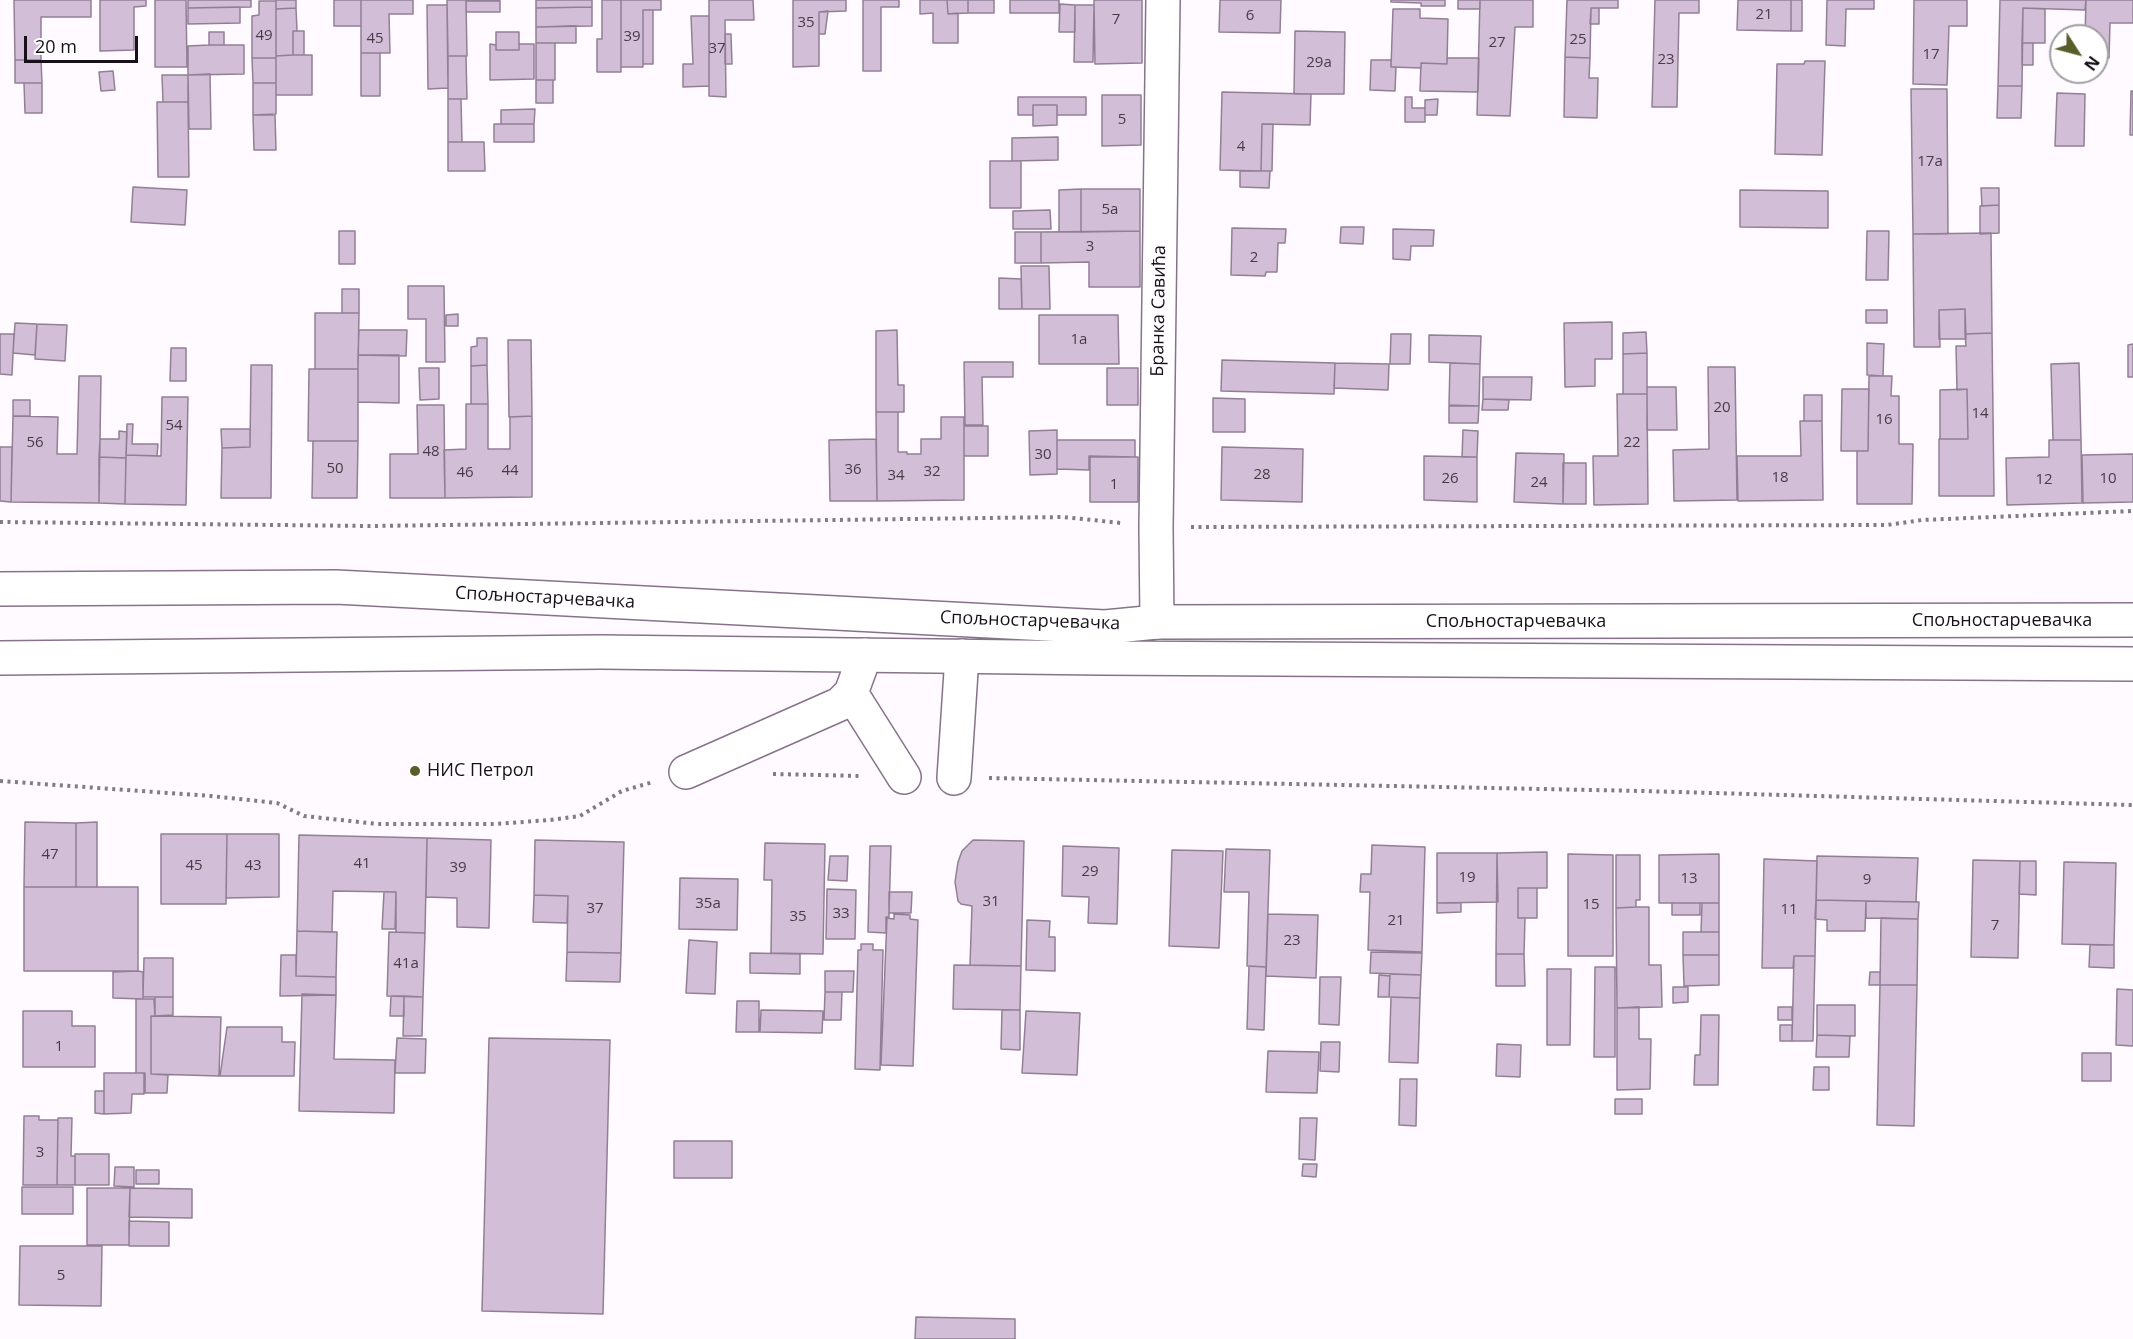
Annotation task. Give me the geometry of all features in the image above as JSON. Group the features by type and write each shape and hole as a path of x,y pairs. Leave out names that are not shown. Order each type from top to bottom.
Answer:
{"street":[{"name":"Бранка Савића","path":"1157,622 1156,527 1163,0"},
{"name":"Спољностарчевачка","path":"0,589 336,587 1105,627 1157,622 2133,620"},
{"name":"Спољностарчевачка","path":"0,658 589,652 2133,664"},
{"path":"686,772 840,704 851,693 865,655"},
{"path":"954,778 962,656"},
{"path":"851,693 904,777"}],"path":[{"path":"0,522 369,526 1064,517 1156,527 1887,525 1922,520 2133,511"},
{"path":"0,781 277,803 304,816 378,824 495,824 580,816 622,791 686,772"},
{"path":"766,774 904,777"},
{"path":"954,778 1631,791 2133,805"}],"building":[{"path":"14,0 91,0 91,17 41,17 41,60 15,60"},
{"path":"100,0 146,0 146,6 134,7 134,50 100,51"},
{"path":"155,0 186,0 187,67 155,67"},
{"path":"188,0 251,0 251,7 188,8"},
{"path":"276,0 296,0 296,8 276,9"},
{"path":"334,0 361,0 361,26 334,26"},
{"path":"361,0 413,0 413,14 389,14 390,53 361,53"},
{"path":"447,0 500,0 466,1 467,56 448,56"},
{"path":"536,0 592,0 592,7 536,8"},
{"path":"602,0 621,0 621,72 597,72 597,39 602,39"},
{"path":"621,0 661,0 661,10 643,10 643,67 621,67"},
{"path":"709,0 753,0 754,20 725,20 726,97 709,96"},
{"path":"793,0 846,0 846,11 819,12 819,66 793,67"},
{"path":"863,0 899,0 899,7 881,7 881,71 863,71"},
{"path":"920,0 947,0 948,14 958,13 958,43 933,43 933,13 920,14"},
{"path":"947,0 968,0 968,13 948,14"},
{"path":"968,0 994,0 994,13 968,13"},
{"path":"1010,0 1059,0 1059,13 1010,13"},
{"path":"1094,0 1142,0 1142,63 1095,64"},
{"path":"1220,0 1281,0 1280,33 1219,32"},
{"path":"1391,0 1445,0 1445,6 1421,6 1421,3 1391,2"},
{"path":"1458,0 1480,0 1480,9 1458,9"},
{"path":"1480,0 1533,0 1533,27 1515,27 1510,116 1477,115"},
{"path":"1567,0 1618,0 1618,8 1591,8 1590,58 1565,57"},
{"path":"1655,0 1699,0 1699,13 1679,13 1677,107 1652,107"},
{"path":"1738,0 1791,0 1791,31 1737,30"},
{"path":"1791,0 1802,0 1802,31 1791,31"},
{"path":"1827,0 1874,0 1874,9 1846,9 1845,46 1826,45"},
{"path":"1914,0 1967,0 1967,26 1949,26 1947,85 1913,84"},
{"path":"2000,0 2086,0 2085,10 2023,8 2022,86 1998,86"},
{"path":"2086,0 2133,0 2133,23 2110,23 2109,58 2109,24 2085,24"},
{"path":"259,1 276,1 276,58 252,58 252,16 259,15"},
{"path":"466,1 500,1 500,12 466,12"},
{"path":"1060,4 1075,5 1075,32 1059,32"},
{"path":"427,5 447,5 448,88 428,89"},
{"path":"1075,5 1094,5 1093,62 1074,62"},
{"path":"240,7 240,23 188,24 188,8"},
{"path":"592,7 592,26 536,27 536,8"},
{"path":"296,8 297,31 293,31 293,55 276,56 276,9"},
{"path":"1591,8 1599,8 1599,24 1590,24"},
{"path":"2023,8 2045,9 2045,43 2022,43"},
{"path":"1393,9 1420,9 1420,18 1448,19 1447,64 1421,63 1421,68 1391,67"},
{"path":"643,10 653,10 653,64 643,64"},
{"path":"828,11 825,34 819,34 819,12"},
{"path":"691,16 709,16 709,86 683,87 683,64 693,64"},
{"path":"576,26 576,43 536,43 536,27"},
{"path":"293,31 304,31 304,55 293,55"},
{"path":"1295,31 1345,32 1344,94 1294,94"},
{"path":"209,32 224,32 224,45 209,45"},
{"path":"496,32 519,32 519,50 496,50"},
{"path":"725,34 731,34 732,64 725,64"},
{"path":"536,43 555,43 555,80 536,80"},
{"path":"2022,43 2033,43 2033,65 2022,65"},
{"path":"490,44 496,45 496,50 519,50 519,44 534,44 534,79 490,80"},
{"path":"244,45 244,74 188,75 188,46"},
{"path":"361,53 380,53 380,96 361,96"},
{"path":"312,55 312,95 276,95 276,56"},
{"path":"448,56 466,56 467,99 448,99"},
{"path":"1565,57 1590,58 1589,78 1598,78 1597,118 1564,117"},
{"path":"252,58 276,58 276,83 253,83"},
{"path":"1447,58 1479,58 1478,92 1420,91 1421,63 1447,64"},
{"path":"15,60 41,60 42,83 15,83"},
{"path":"1371,60 1391,60 1391,67 1396,67 1395,91 1370,90"},
{"path":"1805,61 1825,61 1822,155 1775,154 1777,64 1804,64"},
{"path":"113,71 115,90 101,91 99,72"},
{"path":"210,74 211,129 189,129 188,75"},
{"path":"162,75 188,75 188,102 163,102"},
{"path":"536,80 553,80 553,103 536,103"},
{"path":"24,83 42,83 42,113 25,113"},
{"path":"253,83 276,83 276,114 253,115"},
{"path":"1998,86 2022,86 2021,118 1997,118"},
{"path":"1911,89 1947,89 1948,234 1913,234"},
{"path":"2131,91 2133,91 2133,135 2130,135"},
{"path":"1222,92 1311,94 1310,125 1262,124 1261,171 1220,170"},
{"path":"2057,93 2085,94 2084,146 2055,146"},
{"path":"1102,95 1141,95 1141,145 1102,146"},
{"path":"1018,97 1086,97 1086,115 1057,115 1057,105 1033,105 1033,115 1018,115"},
{"path":"1405,97 1412,97 1412,108 1425,108 1425,122 1405,122"},
{"path":"448,99 461,99 462,142 448,142"},
{"path":"1438,99 1437,115 1425,115 1425,100"},
{"path":"157,102 188,102 189,177 158,177"},
{"path":"1033,105 1057,105 1057,125 1033,126"},
{"path":"535,109 534,124 501,124 501,110"},
{"path":"253,115 275,115 276,150 254,150"},
{"path":"494,124 534,124 534,142 494,142"},
{"path":"1262,124 1273,124 1272,171 1261,171"},
{"path":"1058,137 1058,160 1012,161 1012,138"},
{"path":"448,142 484,142 485,171 448,171"},
{"path":"990,161 1021,161 1021,208 990,208"},
{"path":"1240,171 1270,171 1269,188 1240,187"},
{"path":"133,187 187,190 185,225 131,222"},
{"path":"1981,188 1999,188 1999,205 1982,206"},
{"path":"1081,189 1081,232 1059,232 1059,190"},
{"path":"1081,189 1140,189 1140,231 1081,232"},
{"path":"1740,190 1828,191 1828,228 1740,227"},
{"path":"1999,205 1999,233 1980,234 1980,206"},
{"path":"1050,210 1051,229 1013,229 1013,211"},
{"path":"1341,227 1364,227 1363,244 1340,243"},
{"path":"1232,228 1286,229 1285,243 1278,243 1277,272 1266,272 1265,276 1231,275"},
{"path":"1393,229 1434,230 1433,246 1411,246 1410,260 1393,259"},
{"path":"339,231 355,231 355,264 339,264"},
{"path":"1140,231 1140,287 1089,287 1089,262 1041,263 1041,232"},
{"path":"1867,231 1889,231 1888,280 1866,280"},
{"path":"1015,232 1041,232 1041,263 1015,263"},
{"path":"1991,233 1992,333 1965,334 1965,309 1939,310 1940,347 1914,347 1913,234"},
{"path":"1021,266 1049,266 1050,309 1022,309"},
{"path":"999,278 1021,279 1022,309 999,309"},
{"path":"408,286 444,286 445,362 426,362 426,319 408,319"},
{"path":"342,289 359,289 359,313 342,313"},
{"path":"1965,309 1966,339 1939,339 1939,310"},
{"path":"1866,310 1887,310 1887,323 1866,323"},
{"path":"315,313 359,313 358,369 315,369"},
{"path":"458,314 458,326 446,326 446,315"},
{"path":"1039,315 1118,315 1119,364 1039,364"},
{"path":"1612,322 1612,359 1595,359 1595,386 1565,387 1564,323"},
{"path":"15,323 37,324 35,355 13,353"},
{"path":"37,324 67,325 65,361 35,359"},
{"path":"359,330 407,330 406,356 358,355"},
{"path":"897,330 898,385 904,385 904,412 876,412 876,331"},
{"path":"1646,332 1647,353 1623,354 1623,333"},
{"path":"1992,333 1994,496 1939,496 1939,439 1968,439 1967,389 1957,390 1956,346 1966,346 1965,334"},
{"path":"0,334 14,334 12,375 0,374"},
{"path":"1391,334 1411,334 1410,364 1390,364"},
{"path":"1429,335 1481,336 1480,364 1429,362"},
{"path":"477,338 487,338 487,365 471,366 471,347 477,346"},
{"path":"508,340 531,340 532,416 509,417"},
{"path":"1867,343 1884,344 1883,376 1867,375"},
{"path":"2133,344 2133,377 2128,377 2128,345"},
{"path":"171,348 186,348 186,381 170,381"},
{"path":"1647,353 1647,394 1623,394 1623,354"},
{"path":"358,355 399,355 399,403 358,402"},
{"path":"1222,360 1335,363 1334,394 1221,391"},
{"path":"964,362 1013,362 1013,377 982,377 983,425 965,425"},
{"path":"1335,363 1389,364 1388,390 1334,388"},
{"path":"1450,363 1480,364 1479,406 1449,405"},
{"path":"2079,363 2081,440 2053,440 2051,364"},
{"path":"251,365 272,365 271,498 221,498 222,448 250,447"},
{"path":"487,365 488,404 471,404 471,366"},
{"path":"1708,367 1735,367 1737,500 1674,501 1673,450 1709,449"},
{"path":"419,368 439,368 439,399 420,400"},
{"path":"1107,368 1138,368 1138,405 1107,405"},
{"path":"309,369 358,369 358,441 308,441"},
{"path":"79,376 101,376 99,503 11,502 13,416 58,417 57,454 77,454"},
{"path":"1869,376 1892,376 1891,396 1899,396 1899,444 1913,444 1912,504 1857,504 1857,451 1868,451"},
{"path":"1483,377 1532,377 1531,400 1483,399"},
{"path":"1647,387 1676,387 1677,430 1647,430"},
{"path":"1842,389 1869,389 1868,451 1841,451"},
{"path":"1967,389 1968,439 1940,439 1940,390"},
{"path":"1617,394 1647,394 1648,504 1594,505 1593,456 1618,456"},
{"path":"1804,395 1822,395 1822,421 1804,421"},
{"path":"162,397 188,397 186,505 125,504 126,455 161,456"},
{"path":"1213,398 1245,399 1245,432 1213,432"},
{"path":"1483,399 1509,400 1508,410 1482,410"},
{"path":"13,400 30,400 30,416 13,416"},
{"path":"466,404 488,404 488,449 510,449 510,417 532,416 532,497 445,498 444,450 466,449"},
{"path":"417,405 444,405 445,498 390,498 390,454 418,454"},
{"path":"1449,406 1479,406 1478,423 1449,423"},
{"path":"876,412 898,412 898,452 907,452 907,454 921,454 921,439 941,439 941,417 964,417 964,500 877,501"},
{"path":"1800,421 1822,421 1823,500 1738,501 1737,456 1801,456"},
{"path":"127,424 133,424 132,444 158,444 157,456 126,455"},
{"path":"964,426 988,426 988,456 964,456"},
{"path":"221,429 250,429 250,447 222,448"},
{"path":"1057,430 1057,474 1030,475 1029,431"},
{"path":"1463,430 1478,431 1477,457 1462,457"},
{"path":"119,431 127,432 126,458 99,457 100,439 119,439"},
{"path":"876,439 877,501 830,501 829,440"},
{"path":"1057,440 1135,440 1135,457 1089,456 1089,470 1057,469"},
{"path":"2049,440 2081,440 2082,503 2007,505 2006,458 2049,457"},
{"path":"313,441 358,441 357,498 312,498"},
{"path":"0,447 12,447 11,502 0,501"},
{"path":"1222,447 1303,449 1302,502 1221,500"},
{"path":"1516,453 1564,454 1563,504 1514,502"},
{"path":"2133,454 2133,502 2083,503 2082,455"},
{"path":"1424,456 1477,457 1477,502 1424,500"},
{"path":"99,457 126,458 125,504 99,503"},
{"path":"1090,457 1138,457 1138,502 1090,502"},
{"path":"1563,463 1586,463 1586,504 1563,504"},
{"path":"25,822 76,823 76,887 24,887"},
{"path":"97,822 97,887 76,887 76,823"},
{"path":"161,834 227,834 226,904 161,904"},
{"path":"227,834 279,834 279,897 226,898"},
{"path":"299,835 427,838 425,933 396,932 396,892 333,891 332,932 297,931"},
{"path":"427,838 491,840 489,928 457,927 457,898 426,897"},
{"path":"535,840 624,842 621,953 567,952 568,896 534,895"},
{"path":"973,840 1024,841 1021,966 970,965 972,906 961,904 958,901 955,882 962,851"},
{"path":"765,843 825,844 823,954 771,953 772,880 764,880"},
{"path":"1372,845 1425,847 1422,952 1368,950 1370,892 1360,892 1361,874 1371,874"},
{"path":"870,846 891,846 889,917 886,917 886,933 868,932"},
{"path":"1063,846 1119,848 1117,924 1088,923 1089,897 1062,896"},
{"path":"1226,849 1270,850 1266,967 1247,966 1249,892 1224,892"},
{"path":"1172,850 1223,851 1219,948 1169,946"},
{"path":"1547,852 1547,888 1518,888 1518,918 1525,918 1524,954 1496,954 1497,853"},
{"path":"1437,853 1497,853 1498,902 1437,903"},
{"path":"1568,854 1613,855 1613,956 1568,956"},
{"path":"1719,854 1719,903 1659,903 1659,855"},
{"path":"1616,855 1640,855 1640,900 1636,900 1636,907 1616,908"},
{"path":"830,856 848,856 847,881 828,880"},
{"path":"1817,856 1918,858 1916,902 1816,900"},
{"path":"1764,859 1817,861 1815,956 1794,956 1793,968 1762,968"},
{"path":"1973,860 2020,861 2018,958 1971,957"},
{"path":"2020,861 2036,861 2036,895 2019,894"},
{"path":"2064,862 2116,863 2114,945 2062,944"},
{"path":"680,878 738,879 737,930 679,929"},
{"path":"24,887 138,887 138,971 24,971"},
{"path":"1518,888 1537,888 1537,918 1518,918"},
{"path":"827,889 856,890 855,939 826,939"},
{"path":"384,892 396,892 395,929 382,929"},
{"path":"889,892 912,892 911,913 889,913"},
{"path":"534,895 568,896 567,923 533,922"},
{"path":"1816,900 1866,901 1865,931 1827,931 1827,920 1815,919"},
{"path":"1866,901 1919,902 1918,919 1866,918"},
{"path":"1437,903 1461,903 1461,912 1437,913"},
{"path":"1672,903 1700,903 1700,915 1672,915"},
{"path":"1702,903 1719,903 1719,932 1701,932"},
{"path":"1649,907 1649,965 1661,965 1662,1007 1617,1008 1616,908"},
{"path":"894,914 910,915 910,919 918,920 913,1066 881,1065 887,918 894,919"},
{"path":"1268,914 1318,915 1316,978 1266,976"},
{"path":"1881,918 1918,919 1917,985 1880,985"},
{"path":"1027,920 1050,921 1049,937 1055,937 1055,971 1026,970"},
{"path":"297,931 337,932 336,977 296,976"},
{"path":"389,932 425,933 423,997 387,996"},
{"path":"1683,932 1719,932 1719,955 1683,955"},
{"path":"689,940 717,942 715,994 686,993"},
{"path":"861,944 873,944 873,950 883,950 880,1070 855,1069 858,950 861,950"},
{"path":"2090,945 2114,945 2114,968 2089,967"},
{"path":"567,952 621,953 620,982 566,981"},
{"path":"1371,952 1422,953 1421,975 1370,973"},
{"path":"750,953 800,954 800,974 750,973"},
{"path":"1496,954 1524,954 1525,986 1496,986"},
{"path":"281,955 296,955 296,976 336,977 336,995 280,996"},
{"path":"1683,955 1719,955 1719,985 1684,986"},
{"path":"1794,956 1815,956 1813,1041 1792,1041"},
{"path":"144,958 173,958 173,997 143,997"},
{"path":"954,965 1021,966 1020,1010 953,1009"},
{"path":"1249,966 1266,967 1264,1030 1247,1029"},
{"path":"1595,967 1615,967 1615,1057 1594,1057"},
{"path":"1547,969 1571,969 1570,1045 1547,1045"},
{"path":"825,971 854,971 853,992 825,992"},
{"path":"113,972 143,972 143,999 113,998"},
{"path":"1870,972 1880,972 1880,985 1869,985"},
{"path":"1390,974 1421,975 1420,998 1389,997"},
{"path":"1379,975 1390,976 1389,997 1378,997"},
{"path":"1320,977 1341,977 1339,1025 1319,1024"},
{"path":"1880,985 1917,985 1914,1126 1877,1125"},
{"path":"1673,987 1688,987 1688,1002 1673,1003"},
{"path":"2117,989 2133,990 2133,1046 2116,1045"},
{"path":"825,992 842,992 841,1020 824,1020"},
{"path":"302,994 336,995 334,1059 395,1060 394,1113 299,1111"},
{"path":"391,996 404,996 404,1016 390,1016"},
{"path":"404,996 423,997 422,1036 403,1036"},
{"path":"155,997 173,997 173,1015 155,1016"},
{"path":"1391,997 1420,998 1418,1063 1389,1062"},
{"path":"136,999 154,999 155,1016 151,1016 151,1074 168,1075 167,1093 145,1093 145,1073 136,1073"},
{"path":"737,1001 759,1001 759,1032 736,1032"},
{"path":"1817,1005 1855,1005 1855,1036 1817,1035"},
{"path":"1639,1007 1639,1039 1651,1039 1650,1089 1617,1090 1617,1008"},
{"path":"1778,1007 1792,1007 1792,1020 1778,1020"},
{"path":"761,1010 823,1011 822,1033 760,1032"},
{"path":"1002,1010 1020,1010 1020,1050 1001,1049"},
{"path":"23,1011 72,1011 72,1026 95,1026 95,1067 23,1067"},
{"path":"1026,1011 1080,1013 1077,1075 1022,1073"},
{"path":"1701,1015 1719,1015 1718,1085 1694,1085 1695,1055 1700,1055"},
{"path":"151,1016 221,1017 219,1076 151,1074"},
{"path":"1780,1025 1792,1025 1792,1041 1780,1041"},
{"path":"227,1027 282,1027 282,1042 295,1042 294,1076 220,1076"},
{"path":"1817,1035 1850,1036 1849,1057 1816,1057"},
{"path":"397,1038 426,1039 425,1073 395,1073"},
{"path":"489,1038 610,1040 603,1314 482,1311"},
{"path":"1321,1042 1340,1042 1339,1072 1320,1071"},
{"path":"1497,1044 1521,1045 1520,1077 1496,1076"},
{"path":"1268,1051 1319,1052 1317,1093 1266,1092"},
{"path":"2082,1053 2111,1053 2111,1081 2082,1081"},
{"path":"1814,1067 1829,1067 1829,1090 1813,1090"},
{"path":"104,1073 144,1073 144,1094 132,1094 131,1113 104,1114"},
{"path":"1400,1079 1417,1079 1416,1126 1399,1125"},
{"path":"95,1091 104,1091 104,1114 95,1113"},
{"path":"1615,1099 1642,1099 1642,1114 1615,1114"},
{"path":"24,1116 39,1116 39,1120 58,1120 57,1185 23,1185"},
{"path":"58,1118 72,1118 71,1156 75,1156 75,1185 57,1185"},
{"path":"1300,1118 1317,1118 1315,1160 1299,1159"},
{"path":"674,1141 732,1141 732,1178 674,1178"},
{"path":"75,1154 109,1154 109,1185 75,1185"},
{"path":"1303,1164 1317,1164 1316,1177 1302,1176"},
{"path":"115,1167 134,1167 134,1187 114,1186"},
{"path":"136,1170 159,1170 159,1184 136,1184"},
{"path":"22,1187 73,1187 73,1214 22,1214"},
{"path":"87,1188 130,1188 129,1245 87,1245"},
{"path":"130,1188 192,1189 192,1218 129,1217"},
{"path":"129,1221 169,1222 169,1246 129,1246"},
{"path":"20,1246 102,1246 101,1306 19,1305"},
{"path":"916,1317 1015,1319 1015,1339 915,1339"}],"place":[{"name":"НИС Петрол","path":"415,771"}]}
